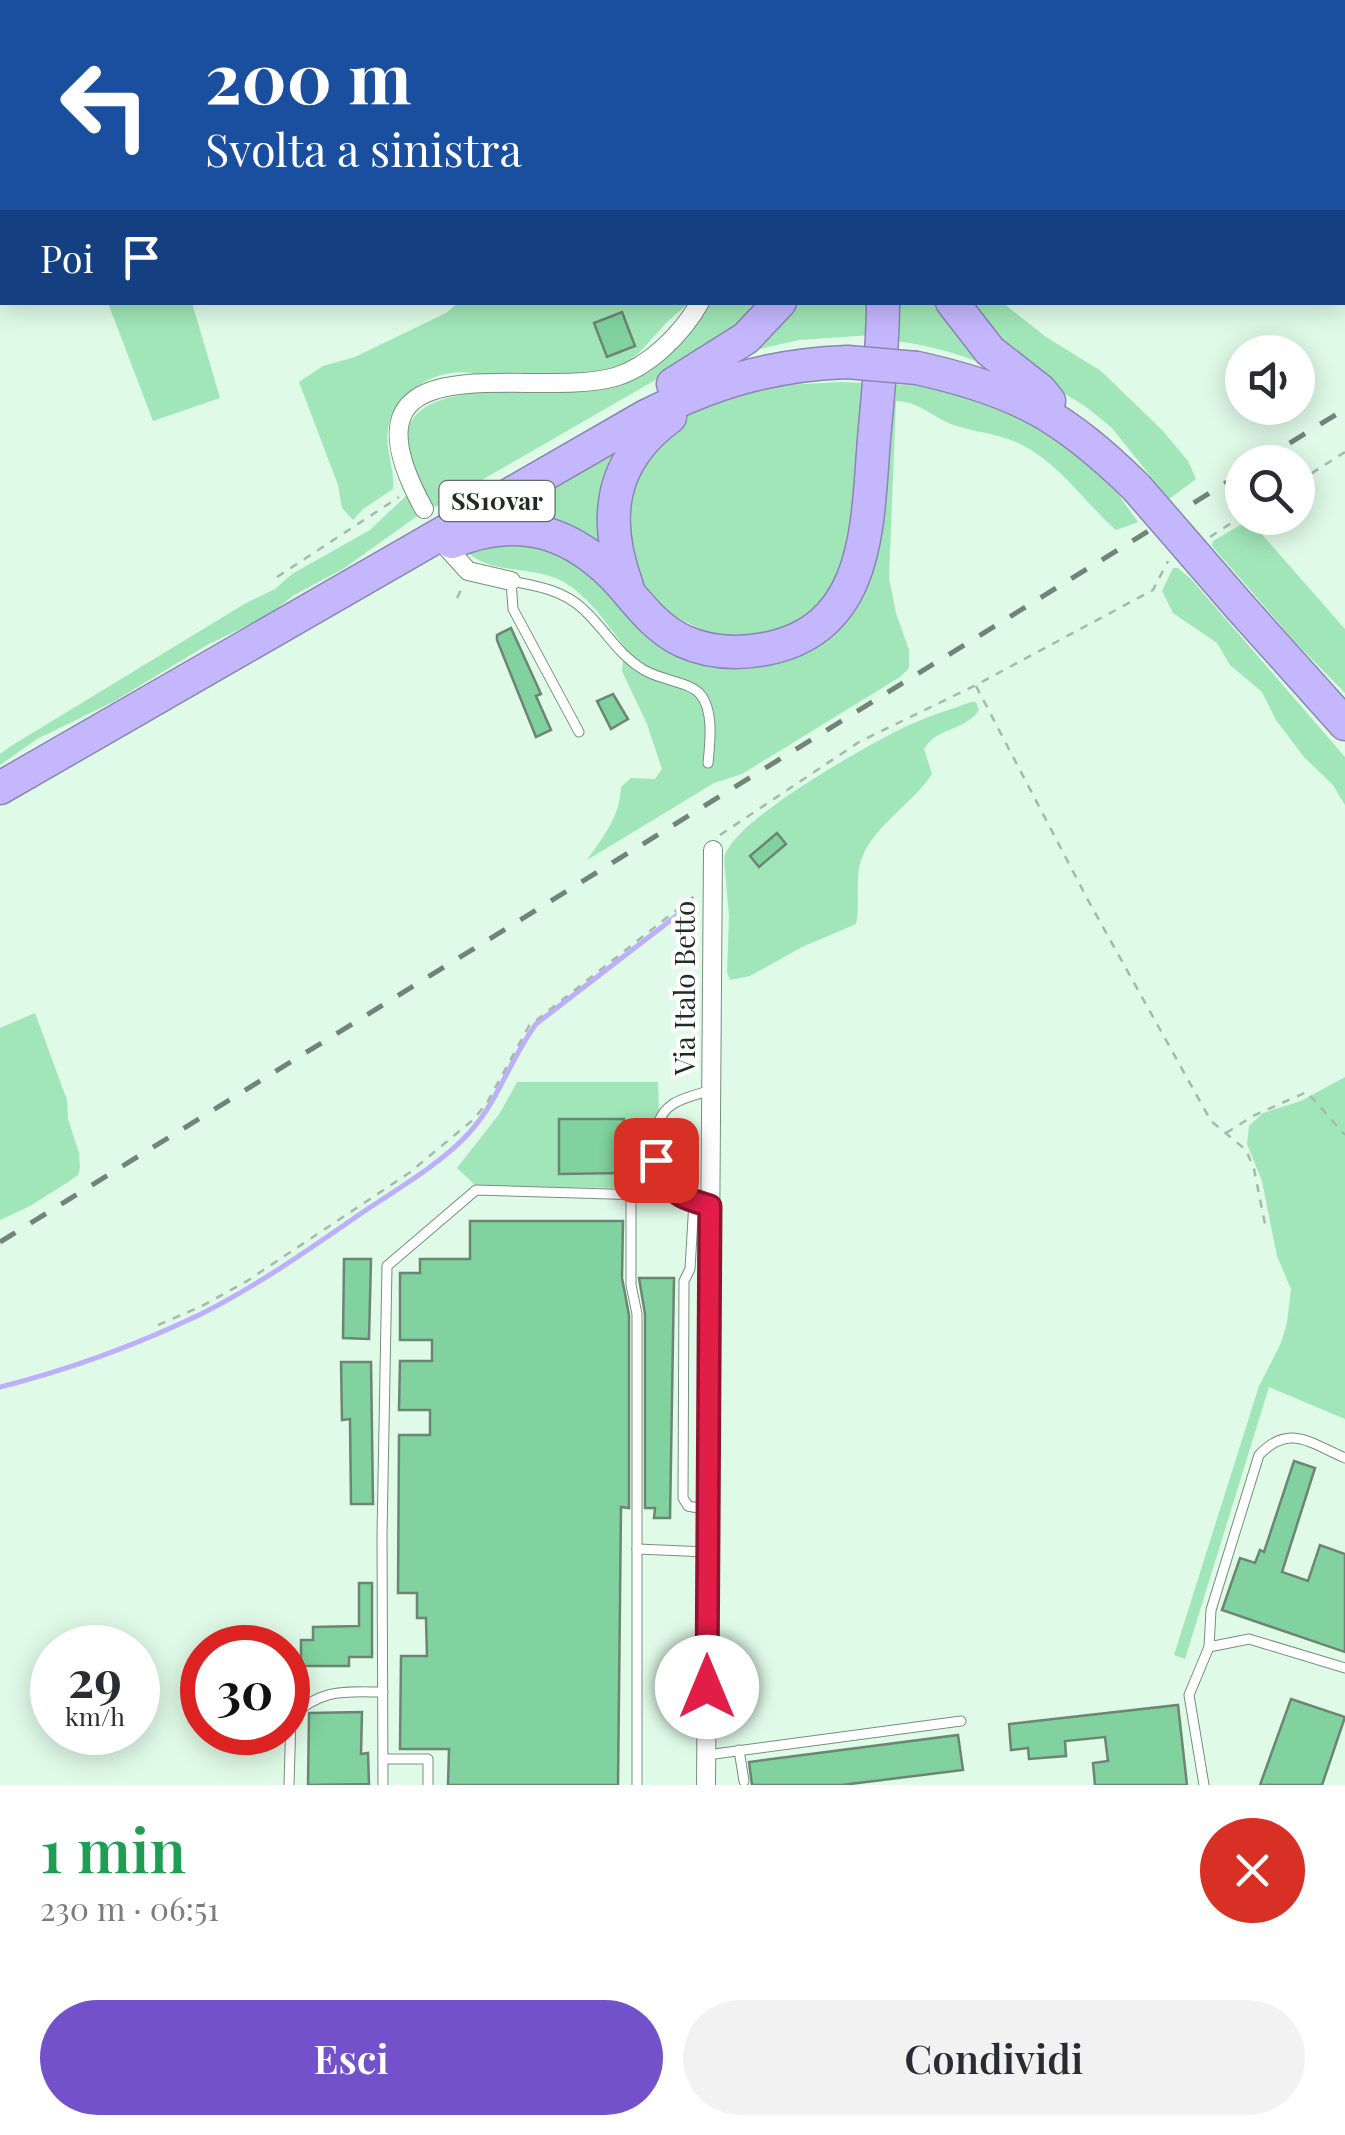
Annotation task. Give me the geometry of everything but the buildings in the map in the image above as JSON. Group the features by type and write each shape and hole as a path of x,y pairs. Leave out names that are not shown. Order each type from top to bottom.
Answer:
{"highway":[{"path":"607,438 622,415 722,355 767,319 778,305"},
{"path":"388,565 412,564 456,540 484,531 530,529 570,542 594,556 662,628 683,641 741,653 804,636 827,618 845,596 865,545 883,305"},
{"path":"954,305 990,351 1049,399 1052,416"},
{"name":"SS10var","path":"0,788 607,438 694,392 778,367 848,362 917,368 1012,396 1052,416 1092,444 1136,488 1345,724"},
{"path":"630,595 612,519 623,468 634,451 674,414 758,381 778,367"}],"street":[{"path":"424,509 402,463 400,426 407,410 422,396 441,387 470,382 578,382 616,377 652,356 682,328 698,305"},
{"path":"448,549 462,568 511,582"},
{"name":"Via Italo Betto","path":"706,1785 708,1510 702,1203 712,1090 713,850"}],"lane":[{"path":"579,732 513,609 511,582 560,593 584,610 638,667 654,677 691,686 699,692 709,720 708,763"},
{"path":"678,1196 667,1185 656,1160 654,1146 659,1122 670,1105 712,1090"},
{"path":"383,1785 387,1266 476,1190 678,1196 702,1203 690,1269 684,1281 682,1498 688,1506 708,1510"},
{"path":"631,1194 632,1285 637,1314 637,1785"},
{"path":"1204,1785 1190,1694 1210,1647 1211,1610 1259,1455 1274,1439 1290,1435 1345,1458"},
{"path":"637,1549 708,1552"},
{"path":"1210,1647 1249,1639 1345,1668"},
{"path":"290,1785 291,1717 310,1700 340,1692 383,1692"},
{"path":"706,1755 961,1721"},
{"path":"739,1750 744,1781"},
{"path":"383,1759 428,1759 428,1785"}],"path":[{"path":"1315,471 1345,452"},
{"path":"277,577 412,488"},
{"path":"1202,541 1225,527"},
{"path":"713,850 719,836 858,742 976,686 1153,590 1174,556"},
{"path":"976,686 1089,902 1211,1120 1246,1150 1265,1224"},
{"path":"158,1325 247,1281 409,1173 474,1119 529,1026 694,895 713,889"},
{"path":"1226,1133 1307,1092 1345,1135"}],"green space":[{"path":"109,305 193,305 220,398 153,421"},
{"path":"456,305 686,305 633,358 607,372 566,377 519,373 480,376 459,372 434,378 412,390 390,420 387,438 393,489 353,520 342,508 338,485 299,382 323,366 355,357"},
{"path":"708,305 763,305 709,349 435,507 432,505 408,449 410,424 426,407 452,397 484,392 605,389 619,385 648,367"},
{"path":"791,305 871,305 873,335 799,340 746,352"},
{"path":"897,305 944,305 1007,374 953,353 896,341"},
{"path":"965,305 1006,305 1046,337 1101,371 1162,430 1188,461 1196,479 1169,499 1111,427 1085,406 1017,365"},
{"path":"866,383 855,535 835,591 794,624 738,636 710,633 664,612 645,593 624,545 628,477 667,426 699,407 739,393 785,385"},
{"path":"893,384 944,388 1028,415 1108,480 1138,522 1116,530 1058,471 1018,443 951,424 918,406 896,401 889,578 909,650 909,668 742,774 714,783 587,860 614,817 621,787 631,778 655,779 662,769 647,724 622,671 624,646 595,609 568,585 546,575 483,562 463,548 513,535 561,549 730,666 772,661 833,626"},
{"path":"619,442 603,492 600,544 508,514"},
{"path":"407,495 420,514 343,569 113,702 37,739 0,765 0,754 11,746 370,530"},
{"path":"1225,534 1263,535 1345,629 1345,693 1296,643 1212,546"},
{"path":"1173,568 1191,579 1345,757 1345,805 1333,785 1304,757 1276,720 1262,692 1230,665 1217,643 1173,613 1162,591"},
{"path":"976,702 979,710 973,717 936,737 924,749 932,774 880,830 864,854 858,875 856,924 802,947 750,976 730,980 724,859 732,843 774,806 833,767 905,727"},
{"path":"35,1013 67,1100 80,1167 78,1175 68,1182 0,1220 0,1028"},
{"path":"1345,1077 1345,1419 1269,1387 1185,1659 1174,1655 1259,1386 1287,1323 1291,1289 1277,1256 1262,1181 1247,1144 1249,1126 1263,1113 1301,1101"},
{"path":"517,1082 658,1082 659,1111 646,1148 649,1167 662,1188 477,1187 457,1168 500,1113"}],"waterway":[{"path":"0,1387 101,1356 221,1304 420,1174 458,1144 479,1120 536,1024 693,903"}],"railway":[{"path":"1287,445 1345,409"},
{"path":"0,1242 1225,484"}],"route":[{"path":"656,1160 667,1185 678,1196 710,1206 707,1687"}]}
